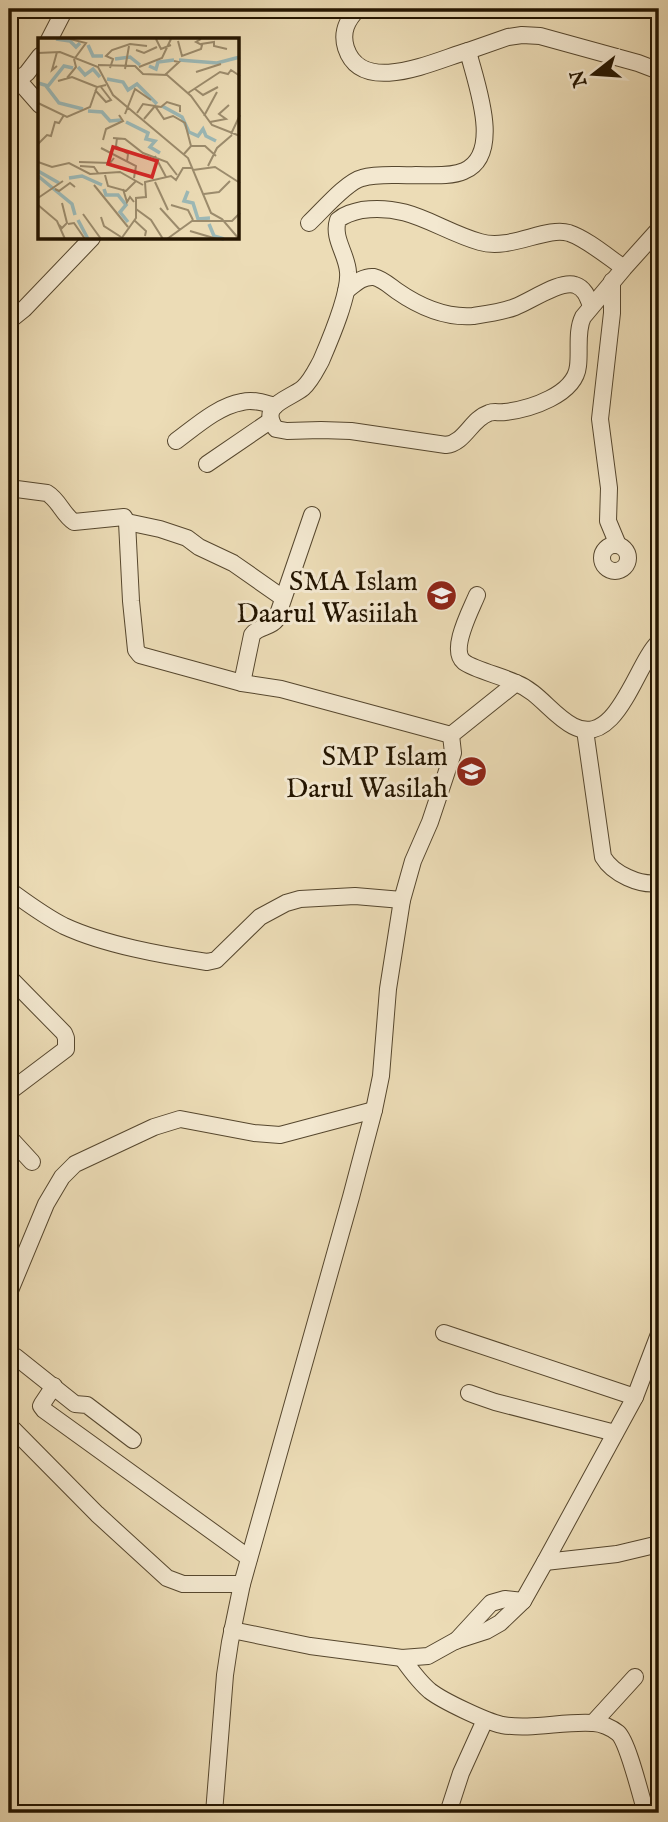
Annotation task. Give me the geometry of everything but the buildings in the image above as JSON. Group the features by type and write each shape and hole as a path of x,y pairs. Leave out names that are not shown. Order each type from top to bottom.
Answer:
{"street":[{"path":"50,38 65,9"},
{"path":"358,9 345,25 345,44 352,61 376,73 400,72 522,34 540,36 659,71"},
{"path":"309,223 359,178 457,173 475,163 484,148 485,127 468,51"},
{"path":"38,59 13,83 38,103"},
{"path":"207,464 273,413 304,386 316,371 331,337 346,291 348,269 336,230 341,216 372,209 411,214 487,244 511,243 550,233 569,233 624,268"},
{"path":"273,413 276,429 282,431 351,431 446,445 454,444 487,414 533,405 553,397 571,384 576,376 580,322 612,281 659,229"},
{"path":"9,321 24,309 90,240"},
{"path":"346,291 363,278 377,278 418,305 460,316 488,314 515,307 558,287 572,285 583,290 591,306"},
{"path":"612,281 612,313 600,419 609,488 608,521 618,545"},
{"path":"176,441 222,410 240,402 251,401 273,413"},
{"path":"9,488 47,493 74,522 124,517 127,522 131,601 138,653 141,656 242,683 281,689 451,735"},
{"path":"242,683 254,633 274,622 312,515"},
{"path":"127,522 187,538 199,547 233,563 283,598"},
{"path":"477,595 460,636 460,656 466,663 527,688 566,721 585,730 596,729 607,723 659,642"},
{"path":"451,735 516,683"},
{"path":"585,730 603,857 614,869 627,876 645,883 659,883"},
{"path":"214,1813 225,1675 242,1584 374,1110 381,1076 388,989 402,900 453,752 451,735"},
{"path":"9,890 40,913 78,931 143,950 207,962 216,960 261,918 286,903 300,899 355,896 402,900"},
{"path":"9,977 64,1033 66,1049 9,1092"},
{"path":"9,1293 46,1204 62,1177 75,1164 154,1127 180,1119 264,1135 280,1135 374,1110"},
{"path":"9,1137 32,1162"},
{"path":"444,1333 635,1397"},
{"path":"232,1630 310,1646 402,1658 428,1656 455,1641 493,1628 523,1601 635,1397 659,1334"},
{"path":"9,1355 16,1357 77,1405 87,1405 133,1440"},
{"path":"54,1386 41,1406 249,1558"},
{"path":"469,1393 615,1433"},
{"path":"78,1434 93,1410"},
{"path":"9,1425 97,1514 167,1578 183,1584 242,1584"},
{"path":"545,1562 617,1554 659,1544"},
{"path":"402,1658 432,1693 485,1720 520,1726 593,1723 616,1731 622,1738 646,1813"},
{"path":"593,1723 635,1677"},
{"path":"448,1813 461,1773 485,1720"}],"place":[{"name":"SMA Islam Daarul Wasiilah","path":"441,596"},
{"name":"SMP Islam Darul Wasilah","path":"471,771"}]}
